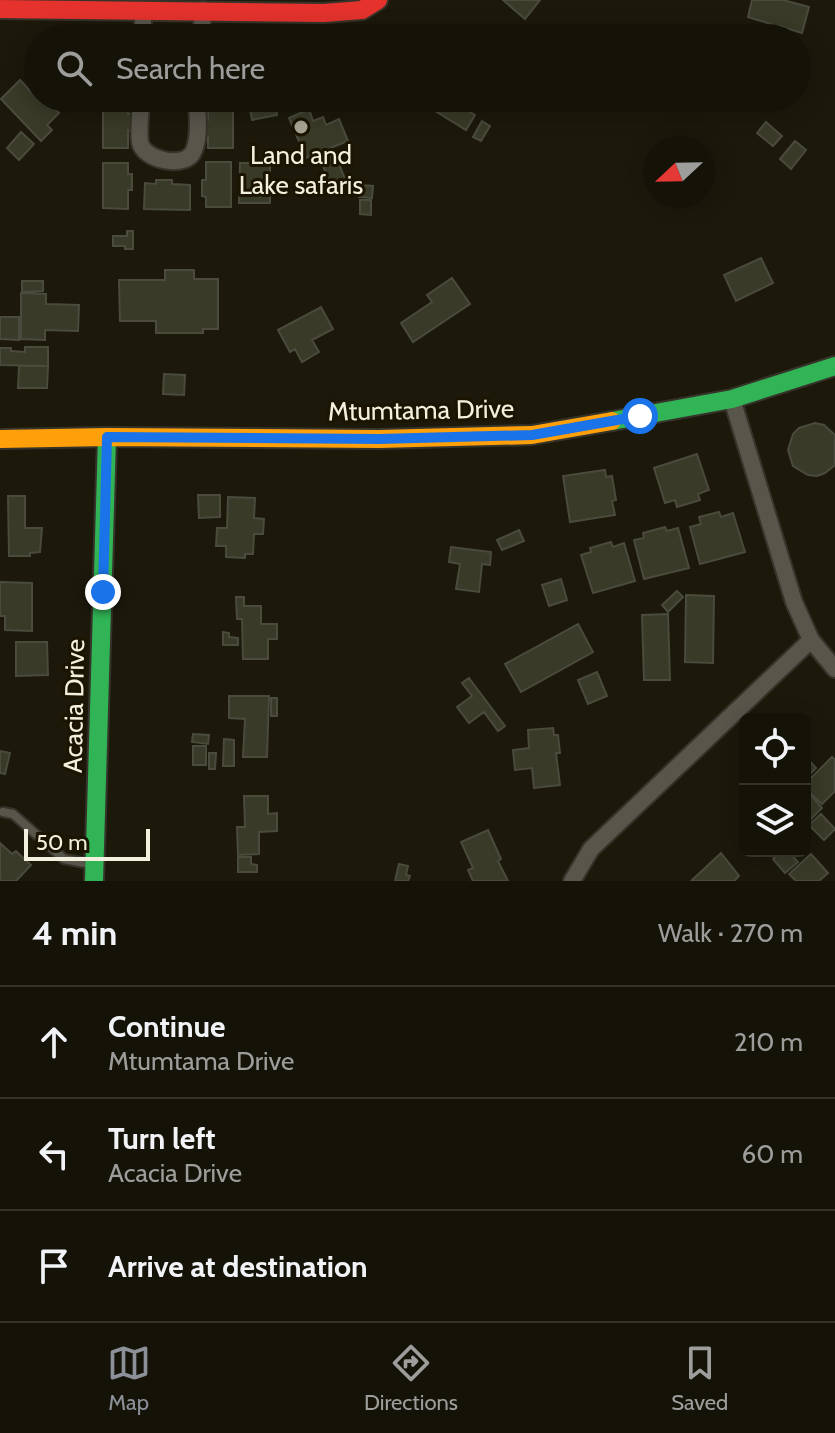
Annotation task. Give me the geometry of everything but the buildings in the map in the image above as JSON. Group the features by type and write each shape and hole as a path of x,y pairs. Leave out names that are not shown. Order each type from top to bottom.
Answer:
{"street":[{"path":"0,9 346,12 362,10 378,0"},
{"path":"143,10 143,24"},
{"path":"202,24 203,10"},
{"path":"141,112 140,144 147,155 182,161 193,151 197,112"},
{"name":"Mtumtama Drive","path":"0,439 379,439 532,435 732,399 835,366"},
{"path":"732,399 794,602 811,640 835,669"},
{"name":"Acacia Drive","path":"94,873 107,437"},
{"path":"572,881 591,849 811,640"}],"lane":[{"path":"3,812 13,814 64,859 94,873"}],"traffic: fast":[{"path":"612,421 732,399 835,366"},
{"path":"94,881 107,437"}],"traffic: slow":[{"path":"0,439 379,439 532,435 612,421"}],"traffic: jam":[{"path":"0,9 324,13 362,10 378,0"}],"place":[{"name":"Land and Lake safaris","path":"301,127"}],"route":[{"path":"103,592 107,437 379,439 532,435 640,416"}]}
